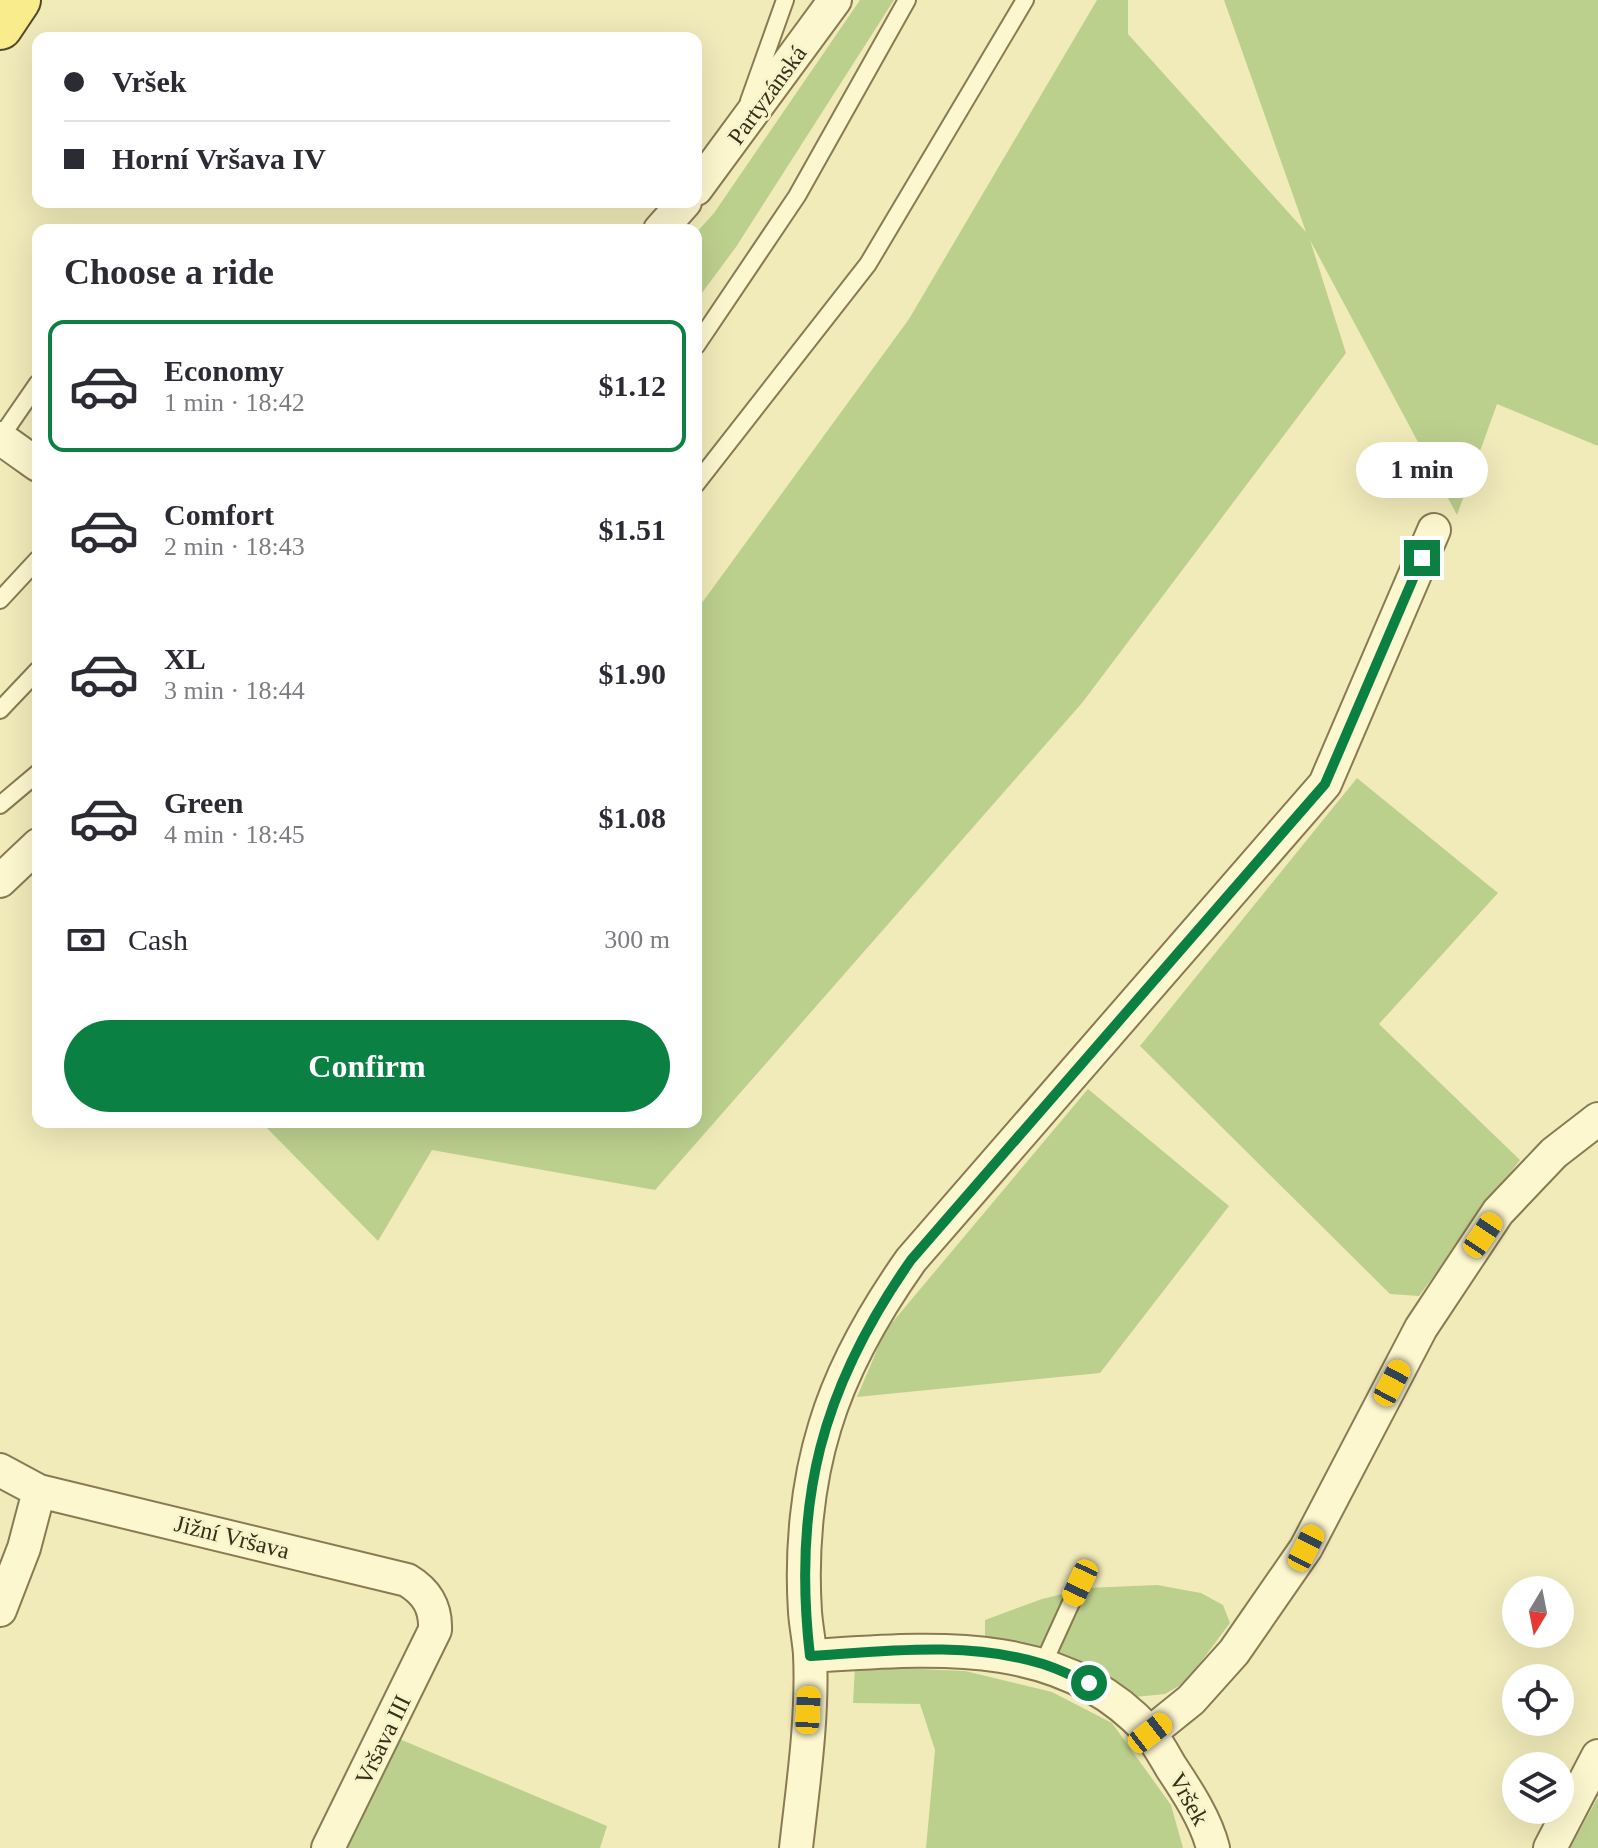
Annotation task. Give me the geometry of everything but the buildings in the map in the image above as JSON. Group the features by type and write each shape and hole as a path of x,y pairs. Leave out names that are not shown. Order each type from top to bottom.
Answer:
{"main road":[{"path":"0,27 18,0"}],"street":[{"name":"Partyzánská","path":"702,181 835,0"},
{"path":"665,224 680,208"},
{"path":"796,1848 805,1765 810,1656 804,1558 812,1489 824,1428 838,1387 877,1309 921,1248 1325,784 1434,530"},
{"path":"4,870 32,849"},
{"path":"1150,1733 1191,1700 1234,1652 1306,1548 1421,1328 1498,1212 1554,1153 1598,1119"},
{"name":"Jižní Vršava","path":"0,1470 39,1491 407,1580 422,1589 430,1602 436,1616 435,1630"},
{"path":"0,1610 24,1548 39,1491"},
{"name":"Vršava III","path":"328,1848 435,1630"},
{"name":"Vršek","path":"810,1656 891,1650 992,1654 1043,1664 1089,1683 1121,1704 1150,1733 1184,1787 1213,1848"},
{"path":"1550,1848 1598,1756"}],"lane":[{"path":"735,140 785,0"},
{"path":"702,337 797,196 907,0"},
{"path":"702,476 868,264 1025,0"},
{"path":"20,448 32,405"},
{"path":"0,600 32,565"},
{"path":"0,710 32,676"},
{"path":"0,805 32,778"},
{"path":"1043,1664 1080,1583"}],"green space":[{"path":"860,0 894,0 736,247 702,293 702,226"},
{"path":"1097,0 1128,0 1128,34 1306,232 1224,0 1598,0 1598,446 1497,404 1457,515 1310,240 1346,353 1082,703 655,1190 432,1150 378,1241 267,1128 702,1128 702,603 909,319"},
{"path":"1357,778 1498,893 1379,1024 1520,1160 1419,1296 1390,1294 1140,1046"},
{"path":"1088,1089 1229,1206 1100,1373 857,1397 885,1331"},
{"path":"1157,1585 1201,1593 1223,1605 1230,1623 1186,1682 1165,1694 1135,1697 1064,1657 985,1637 985,1620 1042,1599 1087,1588"},
{"path":"855,1666 965,1671 1052,1692 1112,1723 1171,1805 1183,1848 926,1848 935,1750 920,1704 853,1703"},
{"path":"397,1738 607,1826 600,1848 343,1848"},
{"path":"1598,1797 1598,1848 1570,1848"}],"route":[{"path":"1089,1683 1043,1664 992,1654 891,1650 810,1656 804,1558 812,1489 824,1428 838,1387 877,1309 911,1260 1325,784 1422,558"}]}
